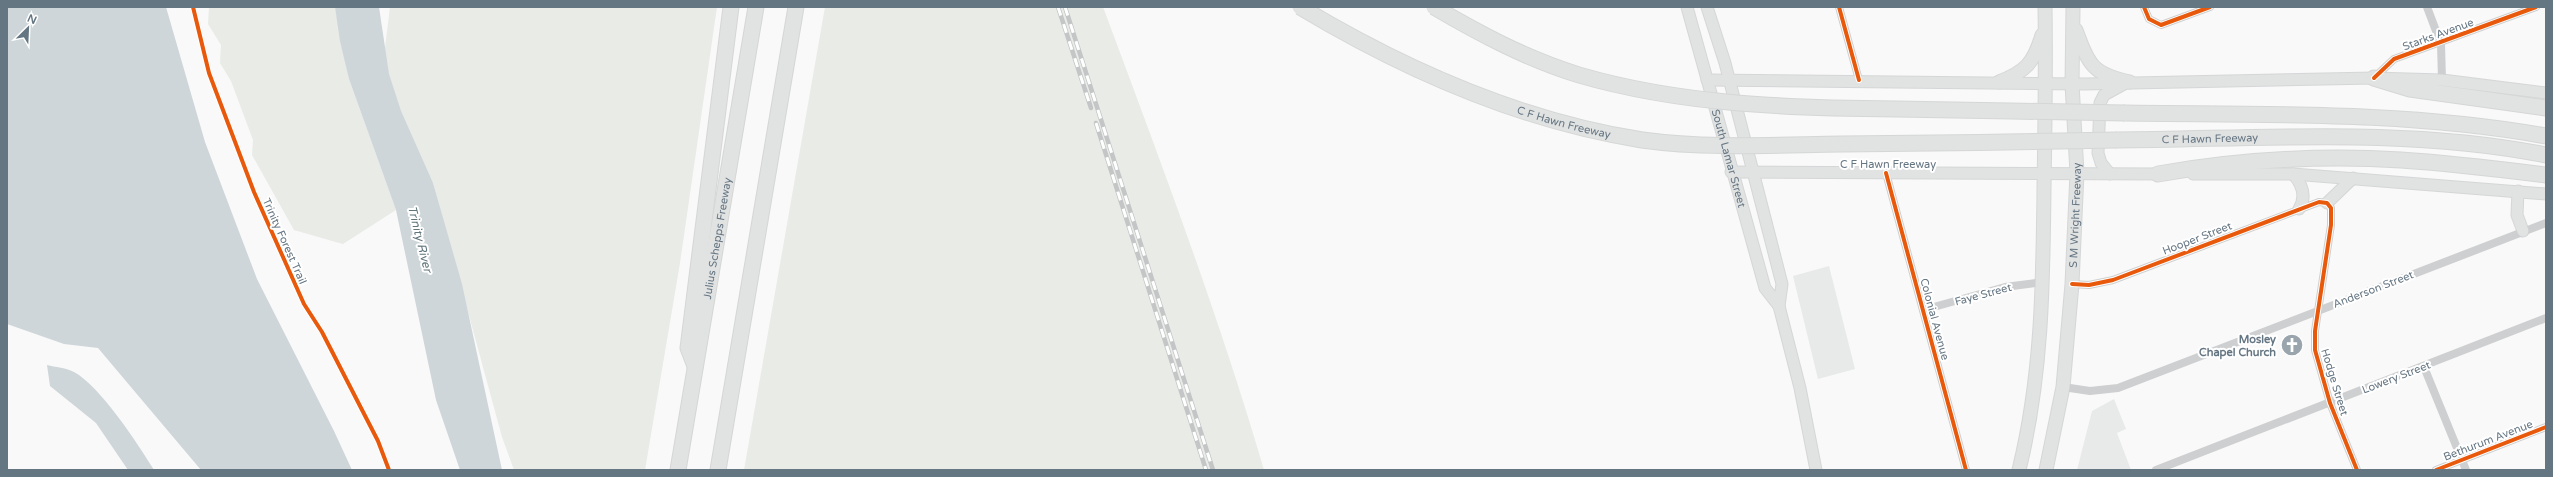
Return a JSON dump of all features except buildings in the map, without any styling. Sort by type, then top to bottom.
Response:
[{"type":"highway","points":[[695,366],[688,348],[731,7]]},
{"type":"highway","name":"Julius Schepps Freeway","points":[[678,470],[756,7]]},
{"type":"highway","points":[[718,470],[796,7]]},
{"type":"highway","name":"C F Hawn Freeway","points":[[1300,7],[1394,58],[1476,94],[1571,125],[1641,139],[1710,146],[2117,140],[2397,138],[2449,141],[2546,155]]},
{"type":"highway","name":"C F Hawn Freeway","points":[[1434,7],[1484,36],[1549,64],[1605,82],[1673,96],[1804,108],[2370,118],[2471,124],[2546,136]]},
{"type":"highway","points":[[2374,78],[2410,89],[2546,108]]},
{"type":"highway","points":[[2158,174],[2210,165],[2288,160],[2400,160],[2546,175]]},
{"type":"main road","name":"South Lamar Street","points":[[1687,7],[1731,172],[1765,288],[1779,306]]},
{"type":"main road","name":"South Lamar Street","points":[[1707,7],[1730,80],[1782,284],[1779,306],[1800,388],[1816,470]]},
{"type":"main road","points":[[2020,470],[2036,386],[2043,282],[2046,83],[2045,7]]},
{"type":"main road","name":"S M Wright Freeway","points":[[2046,470],[2063,387],[2072,284],[2076,173],[2072,84],[2074,25],[2073,7]]},
{"type":"main road","points":[[1999,82],[2017,75],[2026,68],[2038,49],[2046,24]]},
{"type":"main road","points":[[2074,25],[2085,54],[2093,66],[2109,77],[2130,82]]},
{"type":"main road","points":[[1707,80],[1859,80],[2072,84],[2374,78],[2442,80],[2546,93]]},
{"type":"main road","points":[[2110,174],[2101,163],[2098,153],[2100,102],[2104,95],[2130,82]]},
{"type":"main road","name":"C F Hawn Freeway","points":[[1731,172],[2293,174],[2546,194]]},
{"type":"main road","points":[[2293,174],[2303,188],[2303,199],[2299,209]]},
{"type":"main road","points":[[2329,207],[2339,192],[2353,178]]},
{"type":"main road","points":[[2518,191],[2517,216],[2522,231]]},
{"type":"street","points":[[1839,7],[1859,80]]},
{"type":"street","points":[[2144,7],[2149,19],[2161,25],[2210,7]]},
{"type":"street","points":[[2426,7],[2441,44],[2442,80]]},
{"type":"street","name":"Starks Avenue","points":[[2374,78],[2394,59],[2441,44],[2536,7]]},
{"type":"street","name":"Colonial Avenue","points":[[1886,173],[1966,470]]},
{"type":"street","name":"Hooper Street","points":[[2072,284],[2089,285],[2113,280],[2319,202],[2329,207]]},
{"type":"street","name":"Hodge Street","points":[[2329,207],[2332,225],[2319,310],[2315,350],[2330,403],[2357,470]]},
{"type":"street","name":"Anderson Street","points":[[2063,387],[2090,391],[2118,388],[2546,223]]},
{"type":"street","name":"Faye Street","points":[[1923,310],[2005,287],[2043,282]]},
{"type":"street","name":"Lowery Street","points":[[2156,470],[2546,318]]},
{"type":"street","points":[[2424,366],[2466,470]]},
{"type":"street","name":"Bethurum Avenue","points":[[2436,470],[2546,427]]},
{"type":"shaded area","points":[[209,7],[335,7],[349,79],[396,210],[343,244],[294,230],[252,155],[253,140],[231,81],[220,63],[221,45],[208,24]]},
{"type":"shaded area","points":[[390,7],[717,7],[680,263],[645,470],[514,470],[502,437],[433,183],[395,139],[383,64]]},
{"type":"shaded area","points":[[825,7],[1103,7],[1167,179],[1208,295],[1264,470],[744,470]]},
{"type":"shaded area","points":[[1829,266],[1855,369],[1818,379],[1793,276]]},
{"type":"shaded area","points":[[2114,399],[2126,429],[2117,433],[2131,470],[2077,470],[2092,411]]},
{"type":"water","points":[[7,7],[166,7],[205,142],[257,279],[334,431],[352,470],[201,470],[98,348],[64,344],[7,324]]},
{"type":"water","name":"Trinity River","points":[[335,7],[379,7],[389,74],[401,111],[433,183],[462,284],[502,470],[460,470],[436,400],[396,210],[349,79],[340,41]]},
{"type":"water","points":[[47,365],[74,372],[84,379],[107,402],[118,416],[154,470],[128,470],[96,423],[50,386]]},
{"type":"railway","points":[[1058,7],[1091,108]]},
{"type":"railway","points":[[1065,7],[1213,470]]},
{"type":"railway","points":[[1096,123],[1206,470]]},
{"type":"cycle path","name":"Trinity Forest Trail","points":[[193,7],[209,73],[254,192],[304,304],[322,332],[378,441],[389,470]]},
{"type":"cycle path","points":[[1839,7],[1859,80]]},
{"type":"cycle path","points":[[2144,7],[2149,19],[2161,25],[2210,7]]},
{"type":"cycle path","points":[[2374,78],[2394,59],[2536,7]]},
{"type":"cycle path","points":[[1886,173],[1966,470]]},
{"type":"cycle path","points":[[2072,284],[2089,285],[2113,280],[2319,202],[2327,203],[2331,208],[2331,225],[2315,331],[2315,350],[2330,403],[2357,470]]},
{"type":"cycle path","points":[[2436,470],[2546,427]]},
{"type":"place","name":"Mosley Chapel Church","points":[[2292,345]]}]
